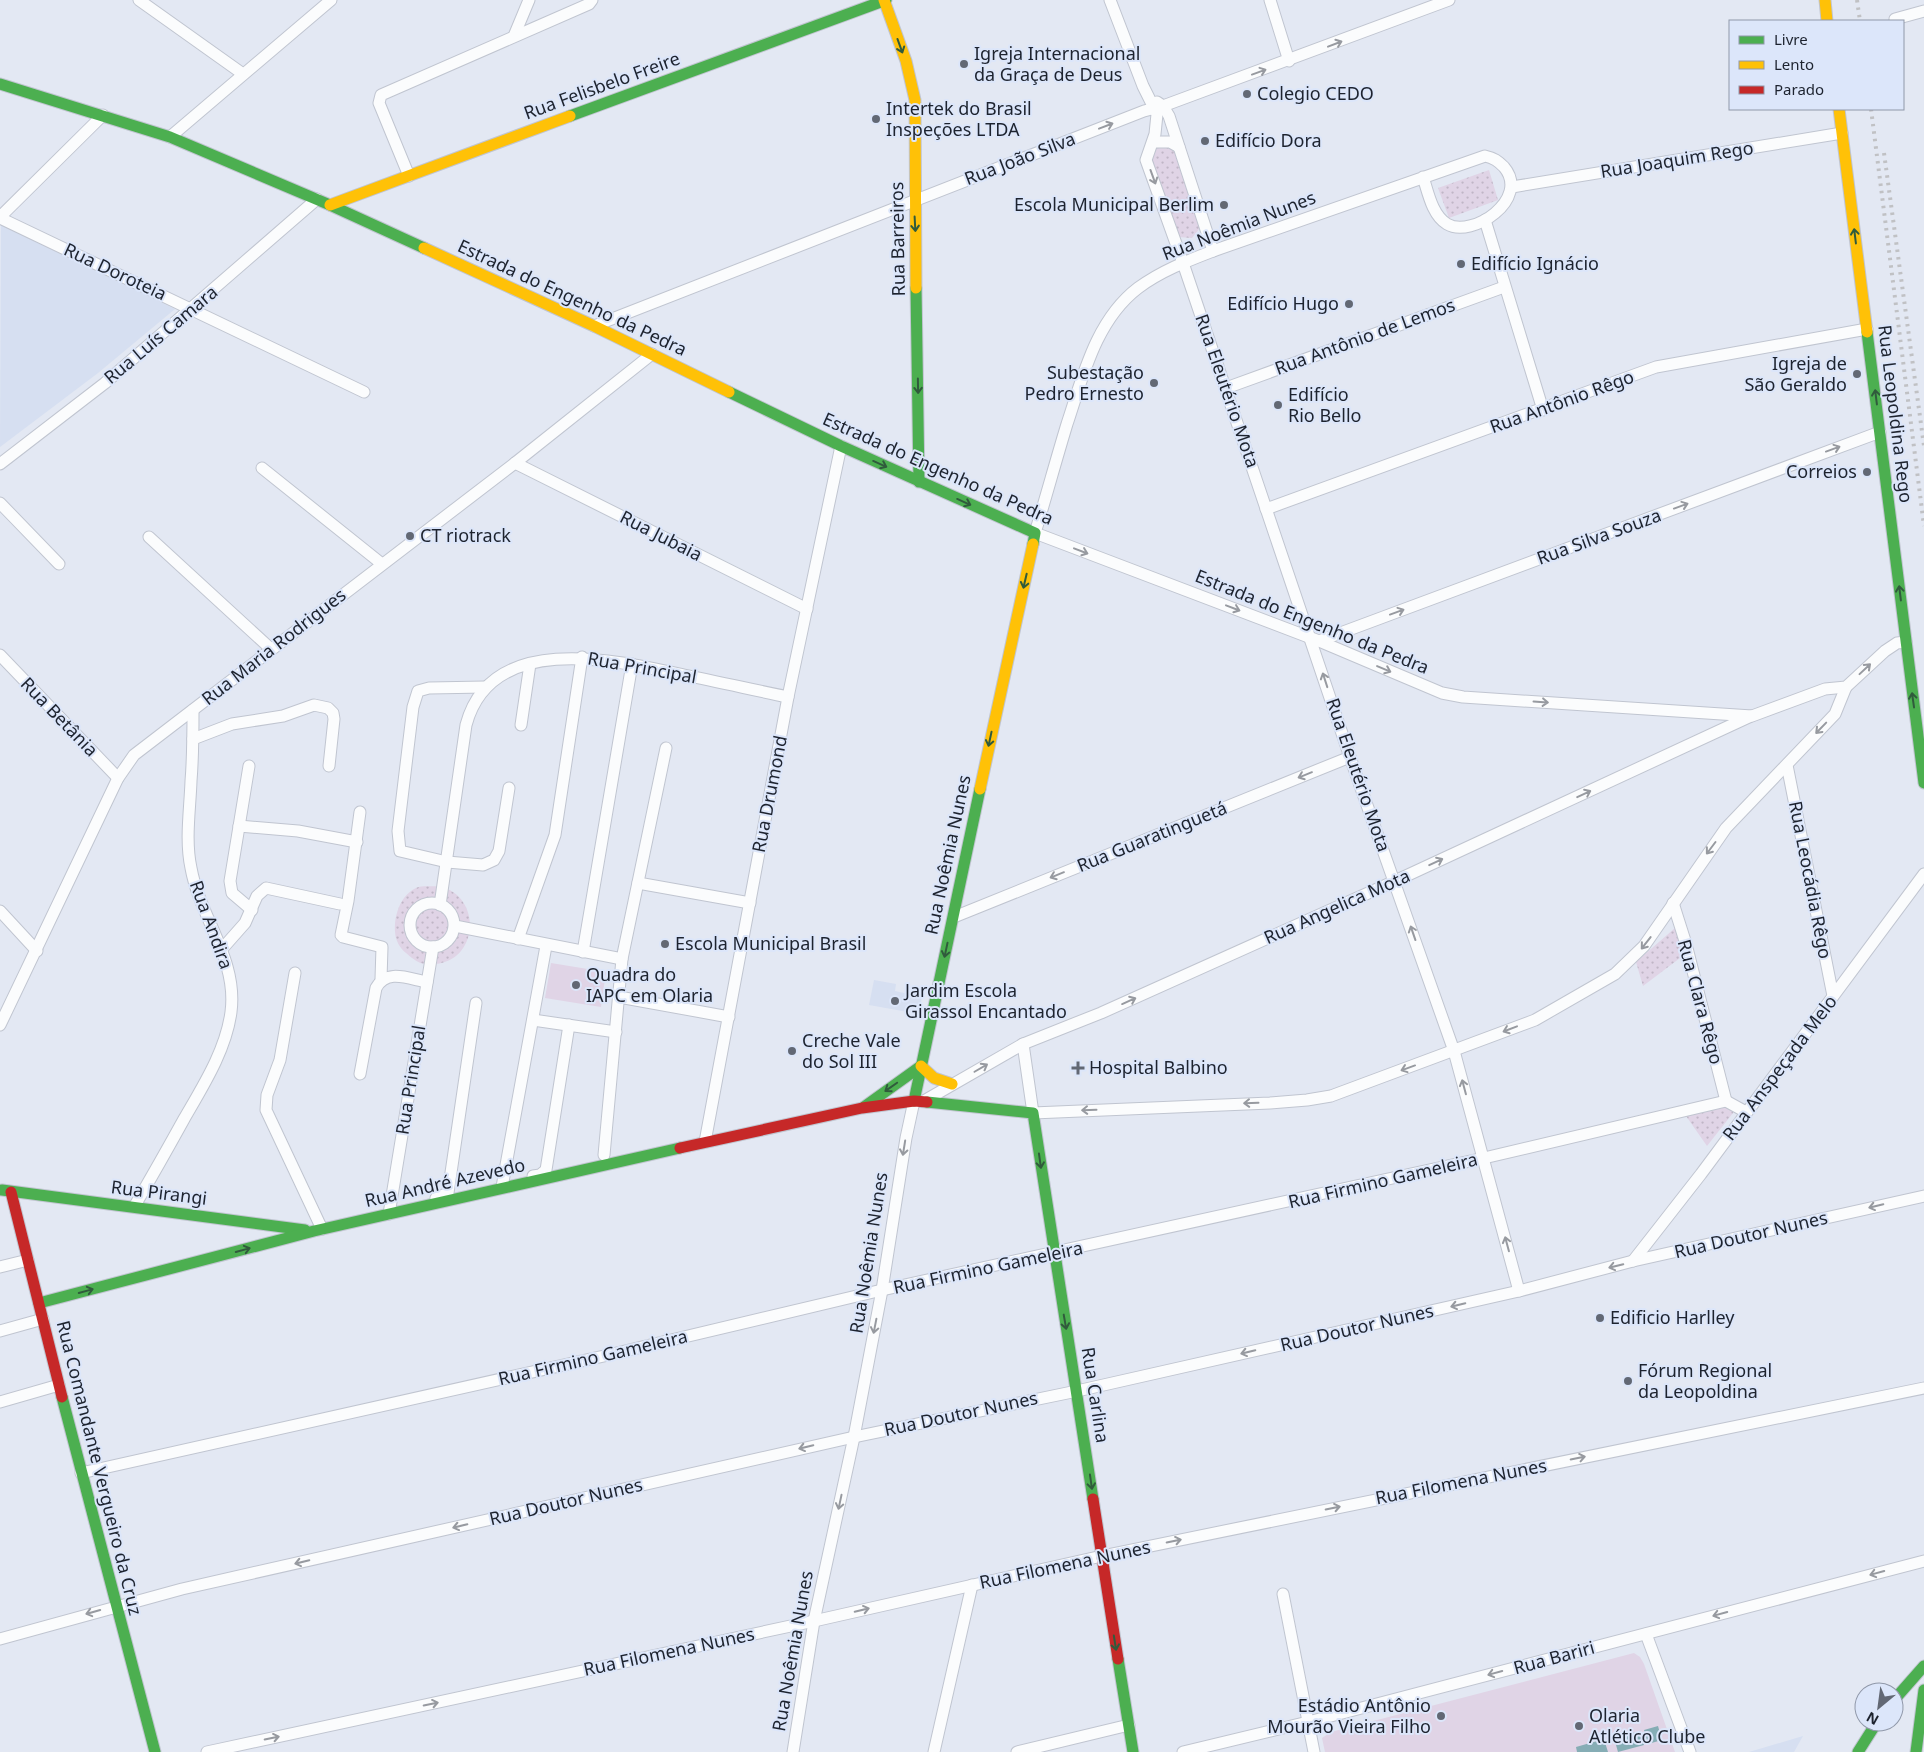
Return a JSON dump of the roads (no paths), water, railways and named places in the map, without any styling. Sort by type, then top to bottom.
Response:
[{"type":"street","points":[[139,0],[243,74]]},
{"type":"street","points":[[170,138],[331,0]]},
{"type":"street","points":[[514,36],[529,0]]},
{"type":"street","points":[[409,176],[378,103],[381,95],[589,4],[592,0]]},
{"type":"street","name":"Rua Felisbelo Freire","points":[[330,205],[884,0]]},
{"type":"street","name":"Rua Barreiros","points":[[884,0],[906,61],[915,100],[914,200],[920,482]]},
{"type":"street","points":[[1110,0],[1143,86],[1156,107],[1169,116],[1213,251]]},
{"type":"street","points":[[1270,0],[1289,61]]},
{"type":"street","name":"Rua João Silva","points":[[594,326],[1144,111],[1289,61],[1449,0]]},
{"type":"street","points":[[1825,0],[1827,20]]},
{"type":"street","points":[[1895,19],[1924,11]]},
{"type":"street","name":"Estrada do Engenho da Pedra","points":[[0,84],[103,115],[170,138],[317,199],[594,326],[841,446],[1035,533],[1315,639],[1442,693],[1456,696],[1752,716],[1824,689],[1846,687]]},
{"type":"street","name":"Rua Eleutério Mota","points":[[1156,107],[1153,142],[1146,160],[1183,262],[1266,509],[1315,639],[1350,757],[1454,1051],[1519,1291]]},
{"type":"street","name":"Rua Leopoldina Rego","points":[[1838,110],[1924,783]]},
{"type":"street","points":[[0,218],[103,115]]},
{"type":"street","name":"Rua Joaquim Rego","points":[[1512,187],[1842,134]]},
{"type":"street","points":[[1153,142],[1170,142],[1179,147]]},
{"type":"street","points":[[1485,156],[1493,158],[1508,172],[1512,187],[1501,208],[1484,220],[1462,228],[1447,224],[1440,218],[1432,204],[1423,177],[1485,156]]},
{"type":"street","name":"Rua Noêmia Nunes","points":[[793,1752],[814,1621],[854,1437],[882,1290],[906,1138],[919,1101],[921,1066],[1035,533],[1085,368],[1101,331],[1118,307],[1138,288],[1183,262],[1423,177]]},
{"type":"street","name":"Rua Luís Camara","points":[[0,464],[105,383],[317,199]]},
{"type":"street","name":"Rua Doroteia","points":[[0,218],[192,308],[364,392]]},
{"type":"street","points":[[1484,220],[1543,410]]},
{"type":"street","name":"Rua Antônio de Lemos","points":[[1226,388],[1504,287]]},
{"type":"street","name":"Rua Antônio Rêgo","points":[[1266,509],[1543,410],[1656,367],[1867,329]]},
{"type":"street","name":"Rua Maria Rodrigues","points":[[0,1025],[118,778],[134,755],[515,463],[652,354]]},
{"type":"street","name":"Rua Silva Souza","points":[[1315,639],[1880,432]]},
{"type":"street","name":"Rua Drumond","points":[[705,1142],[788,697],[841,446]]},
{"type":"street","name":"Rua Jubaia","points":[[515,463],[807,609]]},
{"type":"street","points":[[262,468],[382,564]]},
{"type":"street","points":[[0,503],[59,564]]},
{"type":"street","points":[[149,537],[271,649]]},
{"type":"street","points":[[1033,1113],[1307,1100],[1331,1096],[1535,1020],[1615,974],[1644,946],[1726,828],[1835,714],[1846,687],[1885,651],[1897,644],[1906,642]]},
{"type":"street","name":"Rua Betânia","points":[[0,655],[118,778]]},
{"type":"street","points":[[518,939],[555,835],[582,657]]},
{"type":"street","name":"Rua Principal","points":[[440,905],[466,725],[477,696],[485,687],[504,674],[530,664],[582,657],[632,664],[788,697]]},
{"type":"street","points":[[521,725],[530,664]]},
{"type":"street","points":[[583,952],[632,664]]},
{"type":"street","points":[[485,687],[420,689],[413,707],[398,831],[400,851],[447,862],[483,865],[494,860],[499,851],[509,788]]},
{"type":"street","points":[[193,740],[232,724],[283,716],[314,705],[321,706],[333,713],[328,766]]},
{"type":"street","name":"Rua Andira","points":[[134,1207],[203,1086],[225,1035],[233,996],[222,949],[197,895],[190,867],[188,831],[193,710]]},
{"type":"street","name":"Rua Angelica Mota","points":[[919,1101],[1023,1044],[1110,1009],[1395,881],[1752,716]]},
{"type":"street","points":[[604,1155],[622,959],[666,748]]},
{"type":"street","name":"Rua Guaratinguetá","points":[[954,917],[1350,757]]},
{"type":"street","name":"Rua Leocádia Rêgo","points":[[1787,765],[1833,996]]},
{"type":"street","points":[[249,766],[230,887],[235,897],[252,910]]},
{"type":"street","points":[[360,812],[357,842],[340,935],[342,938],[382,947],[381,979],[376,988],[360,1074]]},
{"type":"street","points":[[239,826],[298,831],[357,842]]},
{"type":"street","name":"Rua Anspeçada Melo","points":[[1633,1261],[1701,1174],[1924,874]]},
{"type":"street","points":[[638,884],[750,903]]},
{"type":"street","points":[[222,949],[242,928],[257,896],[266,888],[340,904]]},
{"type":"street","points":[[429,903],[440,905],[450,912],[455,926],[449,940],[433,947],[419,942],[414,936],[410,922],[420,906],[429,903]]},
{"type":"street","name":"Rua Clara Rêgo","points":[[1673,903],[1686,944],[1726,1101]]},
{"type":"street","points":[[0,911],[37,951]]},
{"type":"street","points":[[455,926],[546,946],[622,959]]},
{"type":"street","points":[[546,946],[503,1183],[540,1175],[546,1170],[569,1025]]},
{"type":"street","name":"Rua Principal","points":[[390,1210],[433,947]]},
{"type":"street","points":[[294,973],[280,1060],[267,1095],[266,1110],[318,1230]]},
{"type":"street","points":[[381,979],[390,975],[427,982]]},
{"type":"street","points":[[619,997],[728,1017]]},
{"type":"street","points":[[390,1210],[442,1197],[448,1193],[476,1003]]},
{"type":"street","points":[[534,1020],[616,1032]]},
{"type":"street","name":"Rua Carlina","points":[[1023,1044],[1054,1254],[1133,1752]]},
{"type":"street","points":[[921,1066],[934,1078],[952,1084]]},
{"type":"street","name":"Rua André Azevedo","points":[[862,1108],[921,1066]]},
{"type":"street","name":"Rua André Azevedo","points":[[39,1303],[390,1210],[503,1183],[862,1108],[919,1101],[1033,1113]]},
{"type":"street","points":[[1726,1101],[1746,1112]]},
{"type":"street","name":"Rua Firmino Gameleira","points":[[81,1473],[604,1356],[882,1290],[1054,1254],[1484,1158],[1726,1101]]},
{"type":"street","name":"Rua Pirangi","points":[[5,1191],[318,1230]]},
{"type":"street","name":"Rua Comandante Vergueiro da Cruz","points":[[5,1191],[28,1260],[115,1606],[154,1752]]},
{"type":"street","name":"Rua Doutor Nunes","points":[[0,1639],[115,1606],[854,1437],[1077,1390],[1519,1291],[1633,1261],[1924,1196]]},
{"type":"street","points":[[0,1267],[28,1260]]},
{"type":"street","points":[[0,1331],[43,1319]]},
{"type":"street","points":[[0,1402],[60,1385]]},
{"type":"street","name":"Rua Filomena Nunes","points":[[207,1752],[814,1621],[1102,1556],[1924,1388]]},
{"type":"street","name":"Rua Bariri","points":[[1183,1752],[1308,1722],[1924,1561]]},
{"type":"street","points":[[934,1752],[972,1585]]},
{"type":"street","points":[[1284,1594],[1314,1752]]},
{"type":"street","points":[[1646,1634],[1690,1752]]},
{"type":"street","points":[[1904,1689],[1924,1666]]},
{"type":"street","points":[[1916,1752],[1924,1690]]},
{"type":"street","points":[[1017,1752],[1128,1726]]},
{"type":"street","points":[[1858,1752],[1871,1732]]},
{"type":"railway","points":[[1857,0],[1860,20]]},
{"type":"railway","points":[[1871,110],[1924,526]]},
{"type":"railway","points":[[1884,153],[1924,446]]},
{"type":"place","name":"Igreja Internacional da Graça de Deus","points":[[964,64]]},
{"type":"place","name":"Colegio CEDO","points":[[1247,94]]},
{"type":"place","name":"Intertek do Brasil Inspeções LTDA","points":[[876,119]]},
{"type":"place","name":"Edifício Dora","points":[[1205,141]]},
{"type":"place","name":"Escola Municipal Berlim","points":[[1224,205]]},
{"type":"place","name":"Edifício Ignácio","points":[[1461,264]]},
{"type":"place","name":"Edifício Hugo","points":[[1349,304]]},
{"type":"place","name":"Igreja de São Geraldo","points":[[1857,374]]},
{"type":"place","name":"Subestação Pedro Ernesto","points":[[1154,383]]},
{"type":"place","name":"Edifício Rio Bello","points":[[1278,405]]},
{"type":"place","name":"Correios","points":[[1867,472]]},
{"type":"place","name":"CT riotrack","points":[[410,536]]},
{"type":"place","name":"Escola Municipal Brasil","points":[[665,944]]},
{"type":"place","name":"Quadra do IAPC em Olaria","points":[[576,985]]},
{"type":"place","name":"Jardim Escola Girassol Encantado","points":[[895,1001]]},
{"type":"place","name":"Creche Vale do Sol III","points":[[792,1051]]},
{"type":"place","name":"Hospital Balbino","points":[[1078,1068]]},
{"type":"place","name":"Edificio Harlley","points":[[1600,1318]]},
{"type":"place","name":"Fórum Regional da Leopoldina","points":[[1628,1381]]},
{"type":"place","name":"Estádio Antônio Mourão Vieira Filho","points":[[1441,1716]]},
{"type":"place","name":"Olaria Atlético Clube","points":[[1579,1726]]}]
